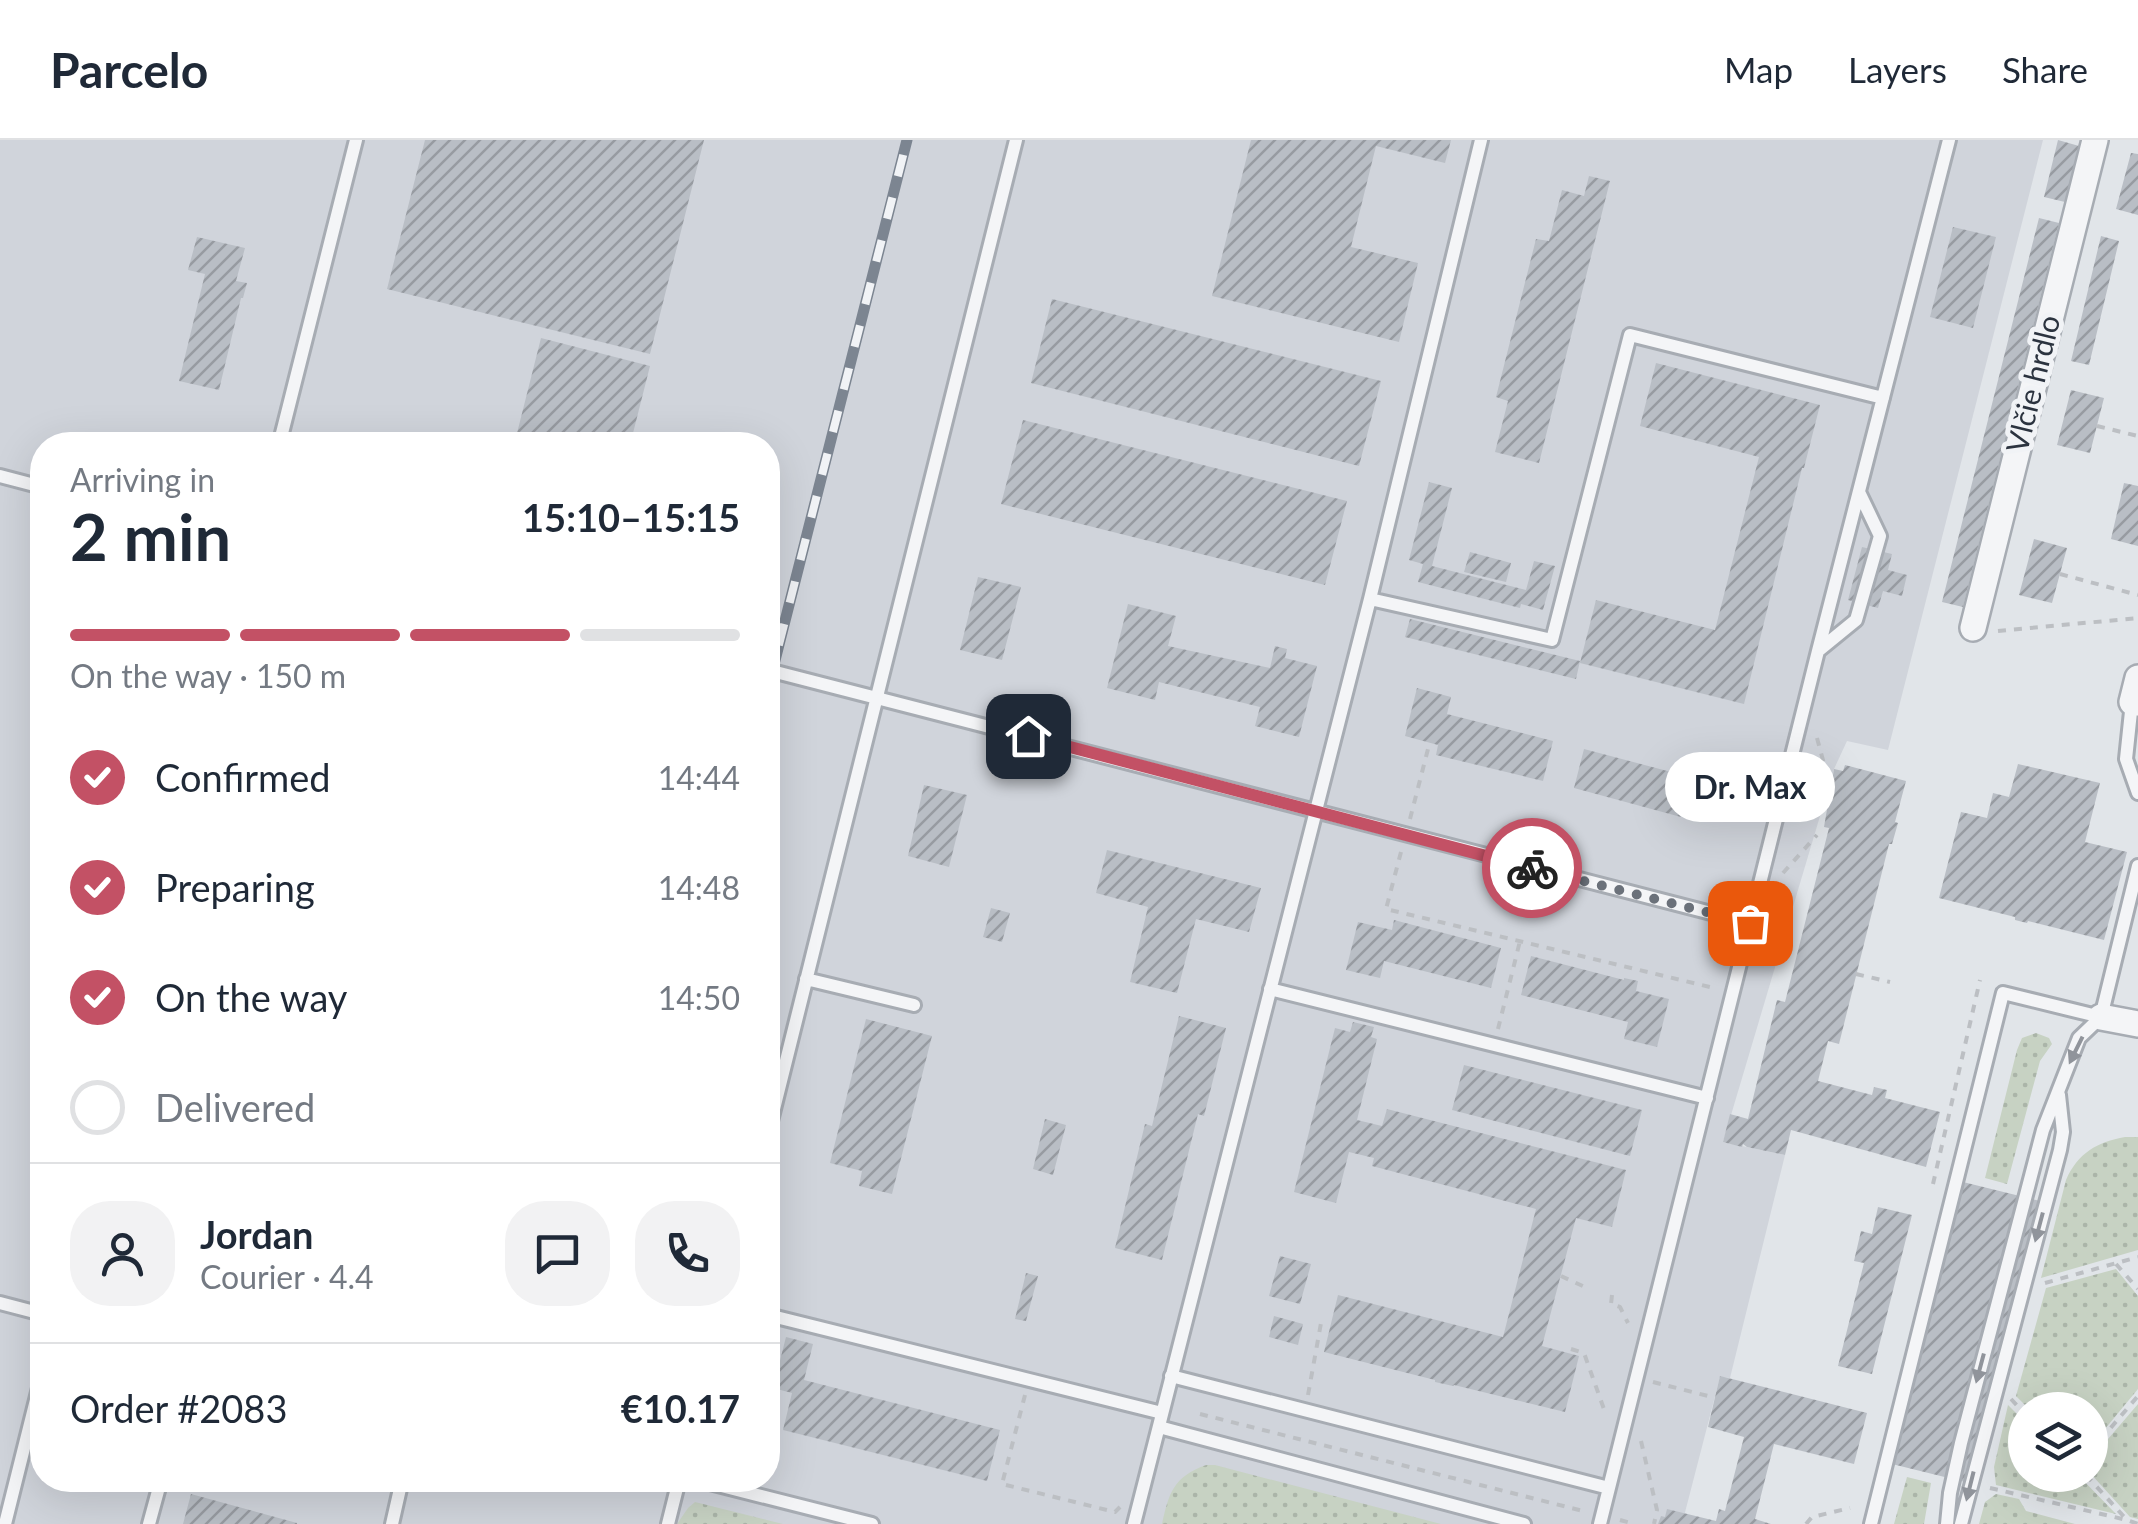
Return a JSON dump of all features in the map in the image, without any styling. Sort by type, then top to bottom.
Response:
[{"type":"street","name":"Vlčie hrdlo","points":[[1973,628],[2094,140]]},
{"type":"street","points":[[2101,1017],[2138,1024]]},
{"type":"lane","points":[[282,432],[356,140]]},
{"type":"lane","points":[[780,1084],[1016,140]]},
{"type":"lane","points":[[1134,1524],[1370,599],[1481,140]]},
{"type":"lane","points":[[1601,1520],[1949,142],[1932,140]]},
{"type":"lane","points":[[1370,599],[1552,640],[1630,335],[1883,398]]},
{"type":"lane","points":[[0,476],[30,484]]},
{"type":"lane","points":[[1818,650],[1856,620],[1880,536],[1860,494]]},
{"type":"lane","points":[[780,673],[1750,923]]},
{"type":"lane","points":[[2136,694],[2126,760],[2138,793]]},
{"type":"lane","points":[[1947,1524],[1966,1424],[2036,1153],[2079,1038],[2101,1017],[2138,866]]},
{"type":"lane","points":[[806,979],[914,1005]]},
{"type":"lane","points":[[1270,989],[1707,1098]]},
{"type":"lane","points":[[1871,1524],[2003,993],[2101,1017]]},
{"type":"lane","points":[[1961,1524],[2060,1150],[2063,1132],[2058,1087]]},
{"type":"lane","points":[[0,1304],[30,1311]]},
{"type":"lane","points":[[780,1318],[1028,1381],[1524,1524]]},
{"type":"lane","points":[[1171,1376],[1609,1488]]},
{"type":"lane","points":[[5,1524],[30,1424]]},
{"type":"lane","points":[[149,1524],[157,1492]]},
{"type":"lane","points":[[392,1524],[399,1492]]},
{"type":"lane","points":[[668,1524],[676,1492]]},
{"type":"lane","points":[[745,1492],[872,1524]]},
{"type":"path","points":[[2097,426],[2138,436]]},
{"type":"path","points":[[2060,574],[2138,595]]},
{"type":"path","points":[[1973,628],[2000,632],[2138,618]]},
{"type":"path","points":[[1806,700],[1830,786]]},
{"type":"path","points":[[1428,749],[1386,909],[1733,993]]},
{"type":"path","points":[[1756,903],[1818,835]]},
{"type":"path","points":[[1494,1045],[1520,941]]},
{"type":"path","points":[[1856,974],[1890,982]]},
{"type":"path","points":[[1933,1184],[1980,980]]},
{"type":"path","points":[[2036,1286],[2138,1257]]},
{"type":"path","points":[[2116,1264],[2138,1290]]},
{"type":"path","points":[[1561,1276],[1587,1288]]},
{"type":"path","points":[[1612,1294],[1611,1304],[1620,1308],[1628,1323]]},
{"type":"path","points":[[1306,1410],[1321,1323]]},
{"type":"path","points":[[1571,1349],[1584,1352],[1605,1412]]},
{"type":"path","points":[[1028,1381],[1002,1484],[1115,1512],[1123,1504]]},
{"type":"path","points":[[1653,1382],[1712,1398]]},
{"type":"path","points":[[2108,1431],[2138,1396]]},
{"type":"path","points":[[1200,1414],[1601,1520],[1635,1524]]},
{"type":"path","points":[[1640,1436],[1657,1510],[1654,1524]]},
{"type":"path","points":[[1984,1486],[2138,1524]]},
{"type":"path","points":[[2101,1492],[2127,1520]]},
{"type":"path","points":[[1806,1524],[1812,1517],[1850,1508]]},
{"type":"shaded area","points":[[0,140],[2043,140],[1888,750],[1847,741],[1834,769],[1723,1142],[1785,1155],[1730,1378],[1720,1377],[1682,1524],[0,1524]]},
{"type":"green space","points":[[2036,1033],[2049,1038],[2052,1044],[2040,1061],[2007,1184],[1985,1178],[2017,1050],[2022,1038]]},
{"type":"green space","points":[[2125,1137],[2138,1137],[2138,1250],[2041,1278],[2071,1171],[2090,1150]]},
{"type":"green space","points":[[2116,1269],[2138,1296],[2138,1389],[2108,1425],[2108,1392],[2017,1392],[2046,1288]]},
{"type":"green space","points":[[2138,1404],[2138,1519],[2130,1517],[2107,1492],[2108,1439]]},
{"type":"green space","points":[[2008,1405],[2008,1488],[1996,1485],[1994,1467]]},
{"type":"green space","points":[[1206,1465],[1441,1524],[1162,1524],[1174,1487],[1186,1475]]},
{"type":"green space","points":[[1907,1477],[1931,1483],[1924,1524],[1894,1524]]},
{"type":"green space","points":[[2025,1492],[2095,1492],[2116,1514]]},
{"type":"green space","points":[[1996,1494],[2019,1499],[2026,1511],[2075,1524],[1979,1524],[1985,1502]]},
{"type":"green space","points":[[695,1502],[783,1524],[677,1524]]},
{"type":"building","points":[[425,140],[704,140],[650,354],[387,289]]},
{"type":"building","points":[[1251,140],[1451,140],[1445,163],[1376,146],[1351,247],[1418,263],[1399,342],[1212,296]]},
{"type":"building","points":[[2058,140],[2079,146],[2065,202],[2044,197]]},
{"type":"building","points":[[2131,153],[2138,154],[2138,215],[2116,209]]},
{"type":"building","points":[[1589,176],[1610,181],[1539,463],[1495,452],[1508,401],[1496,397],[1536,239],[1549,241],[1562,190],[1584,196]]},
{"type":"building","points":[[2039,218],[2059,223],[1963,607],[1942,602]]},
{"type":"building","points":[[1953,227],[1996,237],[1973,328],[1930,317]]},
{"type":"building","points":[[2101,236],[2119,241],[2089,365],[2071,361]]},
{"type":"building","points":[[197,237],[245,248],[236,281],[247,283],[219,390],[179,381],[205,274],[188,270]]},
{"type":"building","points":[[1052,299],[1381,381],[1359,466],[1031,383]]},
{"type":"building","points":[[541,338],[650,366],[633,432],[517,432]]},
{"type":"building","points":[[1656,363],[1820,405],[1744,704],[1580,663],[1596,600],[1715,630],[1759,457],[1640,426]]},
{"type":"building","points":[[2071,390],[2104,398],[2090,453],[2057,445]]},
{"type":"building","points":[[1023,420],[1347,501],[1325,585],[1001,504]]},
{"type":"building","points":[[1429,482],[1452,488],[1432,566],[1526,590],[1534,561],[1555,566],[1543,610],[1521,604],[1520,608],[1418,582],[1423,564],[1409,560]]},
{"type":"building","points":[[2124,483],[2138,486],[2138,546],[2111,539]]},
{"type":"building","points":[[2034,539],[2067,548],[2052,603],[2019,595]]},
{"type":"building","points":[[1862,547],[1892,554],[1888,570],[1907,575],[1902,596],[1883,591],[1878,608],[1848,600]]},
{"type":"building","points":[[1470,552],[1511,563],[1506,582],[1464,572]]},
{"type":"building","points":[[978,577],[1021,587],[1002,660],[960,650]]},
{"type":"building","points":[[1128,604],[1176,616],[1168,646],[1270,668],[1275,646],[1287,649],[1285,658],[1317,666],[1299,737],[1255,726],[1260,707],[1159,682],[1155,700],[1107,688]]},
{"type":"building","points":[[1410,619],[1580,661],[1576,679],[1405,637]]},
{"type":"building","points":[[1417,688],[1451,697],[1447,714],[1553,741],[1543,781],[1436,755],[1438,745],[1405,736]]},
{"type":"building","points":[[1584,749],[1690,777],[1694,759],[1728,767],[1716,815],[1683,807],[1681,817],[1574,788]]},
{"type":"building","points":[[2018,764],[2100,783],[2085,842],[2127,852],[2104,940],[1939,898],[1961,812],[1987,818],[1993,793],[2009,797]]},
{"type":"building","points":[[1845,765],[1906,781],[1839,1044],[1828,1041],[1818,1081],[1872,1095],[1874,1087],[1887,1090],[1885,1098],[1940,1112],[1926,1167],[1791,1130],[1785,1155],[1723,1142],[1730,1114],[1748,1119],[1777,1000],[1785,1002],[1829,828],[1824,827],[1834,769],[1843,771]]},
{"type":"building","points":[[924,785],[967,795],[949,867],[908,856]]},
{"type":"building","points":[[1107,850],[1261,888],[1249,932],[1196,919],[1177,993],[1130,982],[1148,907],[1096,893]]},
{"type":"building","points":[[991,908],[1010,913],[1002,942],[983,937]]},
{"type":"building","points":[[1394,920],[1501,948],[1491,988],[1384,961],[1380,978],[1346,970],[1358,922],[1392,930]]},
{"type":"building","points":[[1531,956],[1638,981],[1636,991],[1669,999],[1657,1047],[1624,1039],[1628,1022],[1521,995]]},
{"type":"building","points":[[1179,1016],[1226,1028],[1204,1116],[1198,1114],[1162,1260],[1115,1248],[1145,1124],[1152,1126]]},
{"type":"building","points":[[866,1019],[932,1036],[892,1194],[859,1186],[862,1171],[830,1163]]},
{"type":"building","points":[[1353,1022],[1374,1027],[1371,1037],[1377,1039],[1357,1120],[1382,1126],[1387,1109],[1626,1170],[1612,1227],[1576,1218],[1542,1346],[1579,1356],[1565,1412],[1324,1352],[1338,1295],[1503,1337],[1536,1209],[1372,1166],[1374,1158],[1349,1152],[1336,1203],[1294,1192],[1335,1028],[1350,1032]]},
{"type":"building","points":[[1464,1065],[1642,1110],[1630,1156],[1452,1110]]},
{"type":"building","points":[[1045,1119],[1066,1125],[1053,1175],[1033,1169]]},
{"type":"building","points":[[1963,1182],[2048,1203],[1977,1485],[1892,1464]]},
{"type":"building","points":[[1878,1207],[1912,1215],[1872,1374],[1838,1366],[1864,1263],[1854,1261],[1861,1231],[1872,1234]]},
{"type":"building","points":[[1280,1256],[1311,1264],[1300,1304],[1269,1296]]},
{"type":"building","points":[[1026,1273],[1038,1276],[1026,1321],[1015,1319]]},
{"type":"building","points":[[1274,1316],[1303,1324],[1298,1345],[1269,1337]]},
{"type":"building","points":[[786,1337],[813,1344],[804,1380],[1000,1430],[987,1481],[783,1430],[792,1393],[780,1390],[780,1361]]},
{"type":"building","points":[[1720,1376],[1867,1413],[1854,1464],[1774,1444],[1755,1519],[1771,1524],[1658,1524],[1667,1509],[1716,1521],[1719,1509],[1725,1511],[1744,1437],[1708,1427]]},
{"type":"building","points":[[191,1494],[297,1523],[297,1524],[183,1524]]},
{"type":"railway","points":[[780,641],[907,140]]},
{"type":"way so far","points":[[1532,868],[1750,923]]},
{"type":"place","name":"Dr. Max","points":[[1750,923]]},
{"type":"route","points":[[1028,736],[1532,868]]}]
